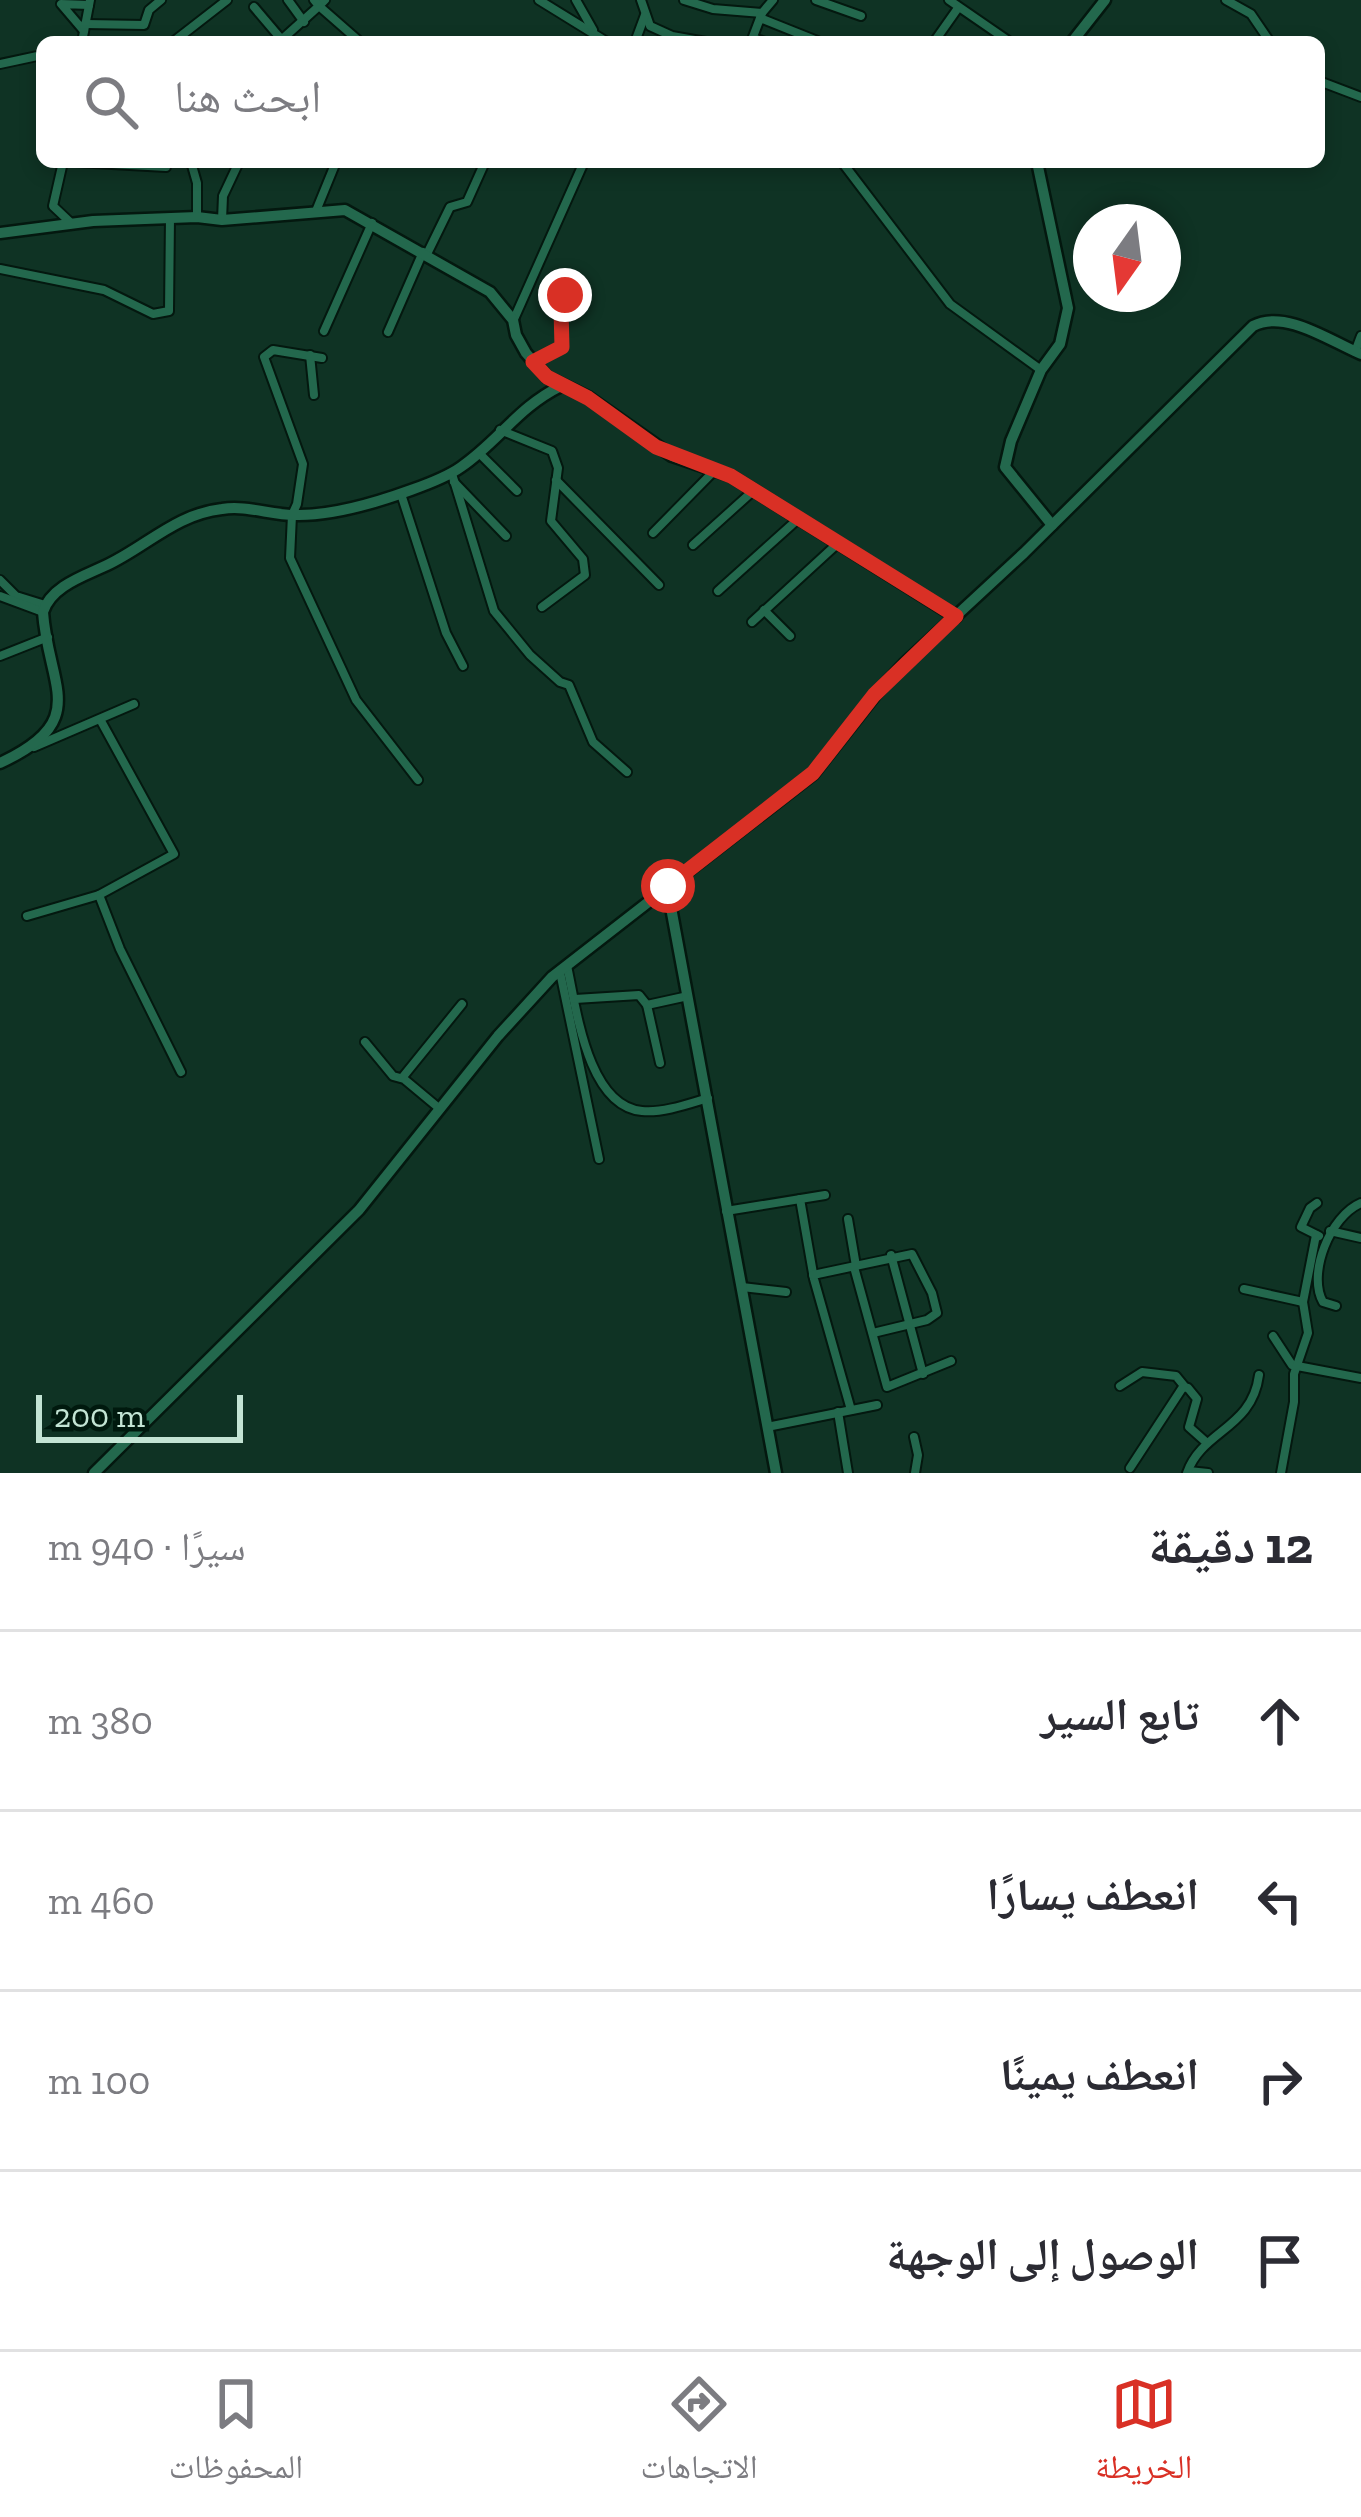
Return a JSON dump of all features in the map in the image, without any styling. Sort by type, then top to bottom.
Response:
[{"type":"street","points":[[84,32],[144,25],[150,8],[161,0]]},
{"type":"street","points":[[181,36],[227,0]]},
{"type":"street","points":[[288,0],[304,22]]},
{"type":"street","points":[[539,0],[599,36]]},
{"type":"street","points":[[576,0],[593,31]]},
{"type":"street","points":[[641,0],[650,26],[672,36]]},
{"type":"street","points":[[684,0],[713,10],[761,16],[806,36]]},
{"type":"street","points":[[754,36],[773,0]]},
{"type":"street","points":[[816,0],[861,16]]},
{"type":"street","points":[[949,0],[993,36]]},
{"type":"street","points":[[1077,36],[1106,0]]},
{"type":"street","points":[[1226,0],[1251,14],[1266,36]]},
{"type":"street","points":[[1251,0],[1251,14]]},
{"type":"street","points":[[64,2],[84,32]]},
{"type":"street","points":[[64,2],[90,3],[84,32]]},
{"type":"street","points":[[286,36],[319,2],[354,36]]},
{"type":"street","points":[[254,7],[276,36]]},
{"type":"street","points":[[938,36],[958,8]]},
{"type":"street","points":[[637,36],[646,12]]},
{"type":"street","points":[[0,50],[4,63],[36,56]]},
{"type":"street","points":[[1325,83],[1361,97]]},
{"type":"street","points":[[62,168],[53,206],[72,224]]},
{"type":"street","points":[[193,168],[197,217]]},
{"type":"street","points":[[222,220],[223,196],[236,168]]},
{"type":"street","points":[[316,211],[334,168]]},
{"type":"street","points":[[388,332],[450,207],[467,202],[482,168]]},
{"type":"street","points":[[513,320],[581,168]]},
{"type":"street","points":[[847,168],[950,304],[1041,370]]},
{"type":"street","points":[[1038,168],[1068,308],[1060,344],[1041,370],[1005,467],[1052,525]]},
{"type":"street","points":[[0,233],[72,224],[197,217],[222,220],[345,210],[476,282],[513,320],[516,335],[533,362],[561,386],[588,398],[672,456],[715,469],[753,491],[956,616]]},
{"type":"street","points":[[0,269],[104,290],[151,314],[162,314],[169,311],[171,290],[170,218]]},
{"type":"street","points":[[324,332],[373,223]]},
{"type":"street","points":[[533,362],[562,347],[562,301],[575,287]]},
{"type":"street","points":[[94,1473],[359,1210],[510,1023],[563,968],[813,773],[874,695],[1252,326],[1266,319],[1285,322],[1358,353],[1361,337]]},
{"type":"street","points":[[322,358],[273,350],[264,357],[303,464],[292,515],[290,558],[344,677],[418,780]]},
{"type":"street","points":[[310,354],[314,395]]},
{"type":"street","points":[[34,747],[60,701],[44,609],[60,590],[126,555],[165,527],[193,516],[221,508],[292,515],[400,494],[453,477],[500,430],[561,386]]},
{"type":"street","points":[[500,430],[552,451],[558,468],[551,521],[583,559],[585,575],[542,607]]},
{"type":"street","points":[[479,453],[518,490]]},
{"type":"street","points":[[653,533],[715,469]]},
{"type":"street","points":[[453,477],[506,536]]},
{"type":"street","points":[[453,477],[494,611],[530,656],[569,685],[593,742],[627,772]]},
{"type":"street","points":[[556,480],[659,585]]},
{"type":"street","points":[[693,545],[753,491]]},
{"type":"street","points":[[400,494],[446,633],[464,666]]},
{"type":"street","points":[[718,591],[796,520]]},
{"type":"street","points":[[752,622],[836,544]]},
{"type":"street","points":[[0,580],[16,596],[44,609]]},
{"type":"street","points":[[0,596],[44,609]]},
{"type":"street","points":[[764,610],[790,636]]},
{"type":"street","points":[[0,656],[48,637]]},
{"type":"street","points":[[0,763],[134,704]]},
{"type":"street","points":[[27,916],[99,896],[174,854],[101,721]]},
{"type":"street","points":[[668,886],[776,1473]]},
{"type":"street","points":[[99,896],[120,950],[181,1072]]},
{"type":"street","points":[[563,968],[591,1064],[627,1107],[657,1111],[708,1098]]},
{"type":"street","points":[[570,998],[639,995],[647,1005],[660,1063]]},
{"type":"street","points":[[647,1005],[688,996]]},
{"type":"street","points":[[570,998],[590,1130],[599,1159]]},
{"type":"street","points":[[401,1079],[462,1004]]},
{"type":"street","points":[[365,1042],[393,1076],[440,1109]]},
{"type":"street","points":[[726,1211],[824,1195]]},
{"type":"street","points":[[800,1199],[813,1275],[851,1410]]},
{"type":"street","points":[[1317,1203],[1300,1227],[1316,1235],[1361,1238]]},
{"type":"street","points":[[1336,1306],[1323,1302],[1318,1293],[1328,1235],[1341,1215],[1361,1203]]},
{"type":"street","points":[[848,1219],[855,1266],[887,1387],[951,1361]]},
{"type":"street","points":[[1281,1473],[1308,1333],[1303,1302],[1316,1235]]},
{"type":"street","points":[[813,1275],[907,1252],[915,1257],[938,1307],[936,1316],[873,1333]]},
{"type":"street","points":[[891,1255],[923,1374]]},
{"type":"street","points":[[740,1286],[786,1292]]},
{"type":"street","points":[[1244,1289],[1303,1302]]},
{"type":"street","points":[[1273,1336],[1292,1365],[1361,1378]]},
{"type":"street","points":[[1120,1386],[1142,1372],[1176,1376],[1197,1399],[1187,1424],[1207,1443]]},
{"type":"street","points":[[1188,1472],[1207,1443],[1246,1413],[1259,1376]]},
{"type":"street","points":[[1130,1468],[1175,1395],[1185,1387]]},
{"type":"street","points":[[767,1427],[877,1405]]},
{"type":"street","points":[[838,1412],[848,1473]]},
{"type":"street","points":[[914,1437],[915,1473]]},
{"type":"street","points":[[1188,1472],[1208,1473]]},
{"type":"route","points":[[565,295],[562,347],[533,362],[547,377],[588,398],[672,456],[731,476],[956,616],[874,695],[813,773],[668,886]]}]
